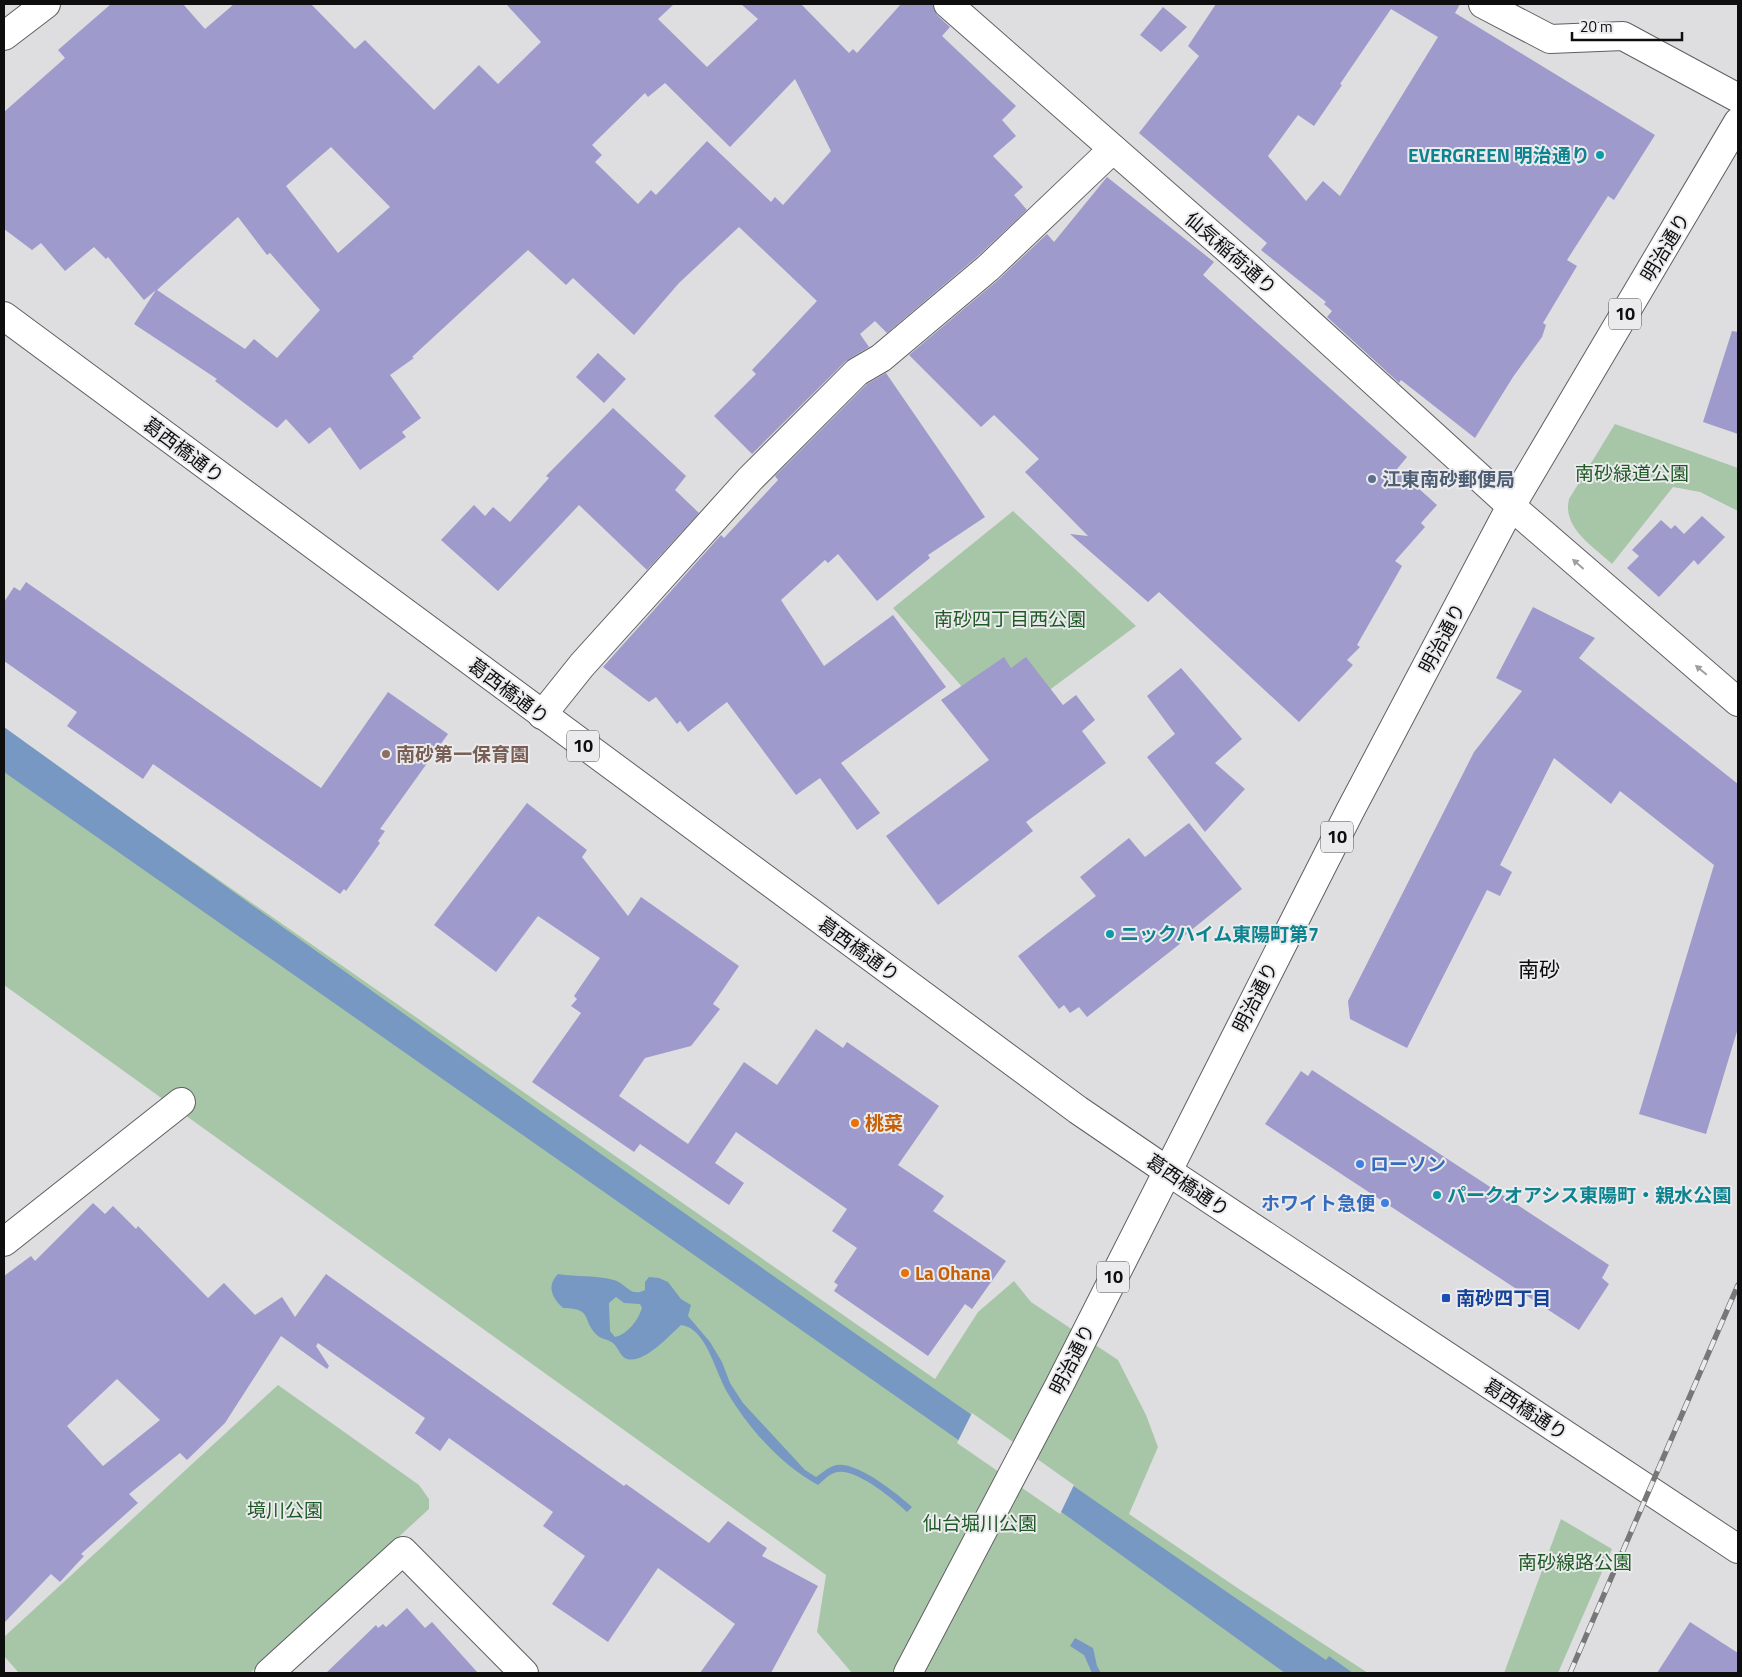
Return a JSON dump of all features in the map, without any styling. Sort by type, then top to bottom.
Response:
[{"type":"main road","points":[[4,36],[46,4]]},
{"type":"main road","name":"仙気稲荷通り","points":[[948,4],[1307,320],[1512,506],[1738,702]]},
{"type":"main road","points":[[1483,4],[1550,40],[1623,36],[1738,98]]},
{"type":"main road","name":"明治通り","points":[[908,1673],[1060,1384],[1166,1170],[1346,819],[1512,506],[1738,122]]},
{"type":"main road","points":[[542,715],[582,665],[750,480],[857,372],[881,358],[988,268],[1113,149]]},
{"type":"main road","name":"葛西橋通り","points":[[4,316],[1078,1110],[1738,1549]]},
{"type":"main road","points":[[4,1242],[181,1102]]},
{"type":"main road","points":[[268,1673],[403,1551],[524,1673]]},
{"type":"green space","name":"南砂緑道公園","points":[[1615,424],[1738,468],[1738,511],[1700,492],[1673,487],[1612,564],[1581,536],[1570,519],[1568,509],[1569,499]]},
{"type":"green space","name":"南砂四丁目西公園","points":[[1013,511],[1136,626],[998,728],[893,608]]},
{"type":"green space","name":"仙台堀川公園","points":[[4,730],[935,1379],[978,1312],[1014,1281],[1031,1302],[1118,1360],[1146,1415],[1158,1447],[1129,1514],[1236,1587],[1368,1673],[852,1673],[817,1632],[826,1575],[4,985]]},
{"type":"green space","name":"境川公園","points":[[278,1385],[419,1485],[429,1499],[429,1509],[250,1673],[19,1673],[4,1656],[4,1637]]},
{"type":"green space","name":"南砂線路公園","points":[[1561,1519],[1612,1549],[1558,1673],[1504,1673]]},
{"type":"water","points":[[4,727],[827,1314],[1326,1660],[1329,1656],[1353,1673],[1285,1673],[1067,1516],[4,772]]},
{"type":"water","points":[[558,1274],[607,1278],[636,1292],[645,1290],[645,1282],[649,1277],[659,1278],[668,1282],[681,1299],[691,1305],[688,1316],[710,1342],[722,1362],[730,1383],[743,1403],[805,1470],[816,1477],[833,1466],[852,1467],[875,1479],[912,1507],[907,1512],[873,1485],[852,1474],[834,1473],[818,1485],[804,1477],[779,1457],[745,1419],[727,1392],[704,1342],[690,1328],[681,1325],[649,1353],[634,1359],[627,1359],[613,1343],[598,1336],[589,1325],[583,1313],[563,1308],[559,1304],[553,1296],[551,1287],[554,1278]],"holes":[[[616,1297],[624,1303],[640,1304],[642,1308],[632,1326],[624,1333],[615,1337],[610,1331],[609,1303]]]},
{"type":"water","points":[[1075,1638],[1093,1648],[1097,1666],[1101,1673],[1092,1673],[1084,1655],[1070,1646]]},
{"type":"pier","points":[[972,1413],[1074,1485],[1060,1514],[957,1443]]},
{"type":"building","points":[[111,4],[183,4],[205,29],[234,4],[311,4],[355,49],[365,40],[434,110],[479,65],[498,84],[541,42],[506,4],[674,4],[658,19],[707,67],[758,19],[741,4],[801,4],[849,53],[853,49],[857,53],[901,4],[933,4],[937,15],[950,27],[942,36],[1016,106],[1002,120],[1016,136],[993,156],[1023,187],[1014,195],[1027,210],[978,256],[887,333],[875,321],[860,334],[869,347],[846,361],[752,454],[714,416],[756,374],[752,370],[817,301],[739,227],[679,283],[634,335],[573,278],[566,285],[528,250],[412,357],[414,358],[390,375],[421,418],[402,432],[406,437],[360,470],[330,427],[309,444],[286,419],[277,428],[215,381],[217,379],[134,324],[156,290],[144,300],[108,257],[106,259],[94,247],[65,271],[41,243],[32,250],[4,229],[4,112],[65,58],[58,50]],"holes":[[[795,79],[831,151],[783,205],[775,197],[771,202],[707,141],[656,195],[651,190],[638,204],[595,162],[602,155],[592,145],[645,93],[648,97],[665,83],[730,147]],[[331,147],[390,207],[338,253],[286,186]],[[238,217],[267,255],[270,253],[320,310],[277,358],[254,339],[245,349],[157,290]]]},
{"type":"building","points":[[1216,4],[1460,4],[1455,13],[1655,135],[1614,200],[1608,196],[1567,260],[1577,266],[1543,323],[1546,325],[1542,337],[1513,377],[1475,438],[1401,380],[1399,383],[1327,317],[1332,311],[1324,304],[1326,302],[1261,250],[1267,243],[1139,133],[1199,56],[1188,46]],"holes":[[[1391,9],[1438,37],[1340,196],[1323,181],[1306,201],[1268,156],[1298,115],[1314,126]]]},
{"type":"building","points":[[1163,7],[1187,27],[1161,52],[1140,35]]},
{"type":"building","points":[[1107,177],[1214,262],[1203,275],[1407,457],[1397,469],[1437,505],[1421,523],[1425,527],[1395,561],[1402,566],[1357,645],[1360,647],[1347,660],[1353,665],[1299,722],[1159,592],[1148,602],[1070,534],[1088,536],[1025,472],[1039,459],[994,415],[981,427],[909,355],[998,280],[1047,234],[1054,242]]},
{"type":"building","points":[[1732,331],[1738,332],[1738,434],[1703,422]]},
{"type":"building","points":[[598,353],[626,379],[604,403],[576,377]]},
{"type":"building","points":[[886,373],[985,517],[928,555],[930,558],[877,601],[838,554],[828,563],[825,560],[781,600],[824,666],[893,615],[946,687],[841,763],[880,813],[857,830],[820,778],[796,795],[727,702],[688,732],[680,721],[677,724],[656,697],[649,702],[603,667],[721,535],[724,538],[778,480],[775,476],[867,384]]},
{"type":"building","points":[[613,408],[686,476],[675,490],[699,513],[647,570],[579,505],[498,591],[441,540],[474,505],[485,516],[493,507],[510,522],[549,478],[546,476]]},
{"type":"building","points":[[1702,516],[1725,537],[1698,565],[1694,560],[1659,597],[1627,568],[1639,556],[1632,550],[1661,520],[1671,529],[1675,525],[1684,534]]},
{"type":"building","points":[[26,582],[321,788],[388,692],[448,734],[380,829],[385,831],[378,841],[380,843],[346,891],[344,889],[340,894],[153,764],[143,779],[67,726],[77,712],[4,661],[4,602],[14,587],[20,591]]},
{"type":"building","points":[[1533,607],[1595,638],[1579,658],[1738,784],[1738,1028],[1706,1134],[1639,1114],[1714,865],[1620,791],[1611,804],[1554,758],[1500,865],[1512,872],[1500,896],[1487,890],[1407,1048],[1350,1019],[1348,1001],[1474,752],[1522,691],[1496,678]]},
{"type":"building","points":[[1004,657],[1011,668],[1026,657],[1063,705],[1076,695],[1095,720],[1082,731],[1106,763],[1026,822],[1033,831],[938,905],[886,836],[989,760],[941,700]]},
{"type":"building","points":[[1181,668],[1242,739],[1215,763],[1245,789],[1205,832],[1147,757],[1175,734],[1147,696]]},
{"type":"building","points":[[527,803],[587,850],[582,857],[628,916],[641,897],[739,966],[713,1004],[720,1009],[691,1046],[645,1058],[619,1096],[688,1144],[744,1062],[777,1085],[816,1029],[843,1048],[847,1042],[939,1106],[898,1165],[944,1196],[933,1211],[1006,1261],[972,1309],[965,1304],[928,1356],[834,1291],[838,1285],[834,1282],[857,1248],[832,1231],[847,1209],[736,1132],[715,1163],[744,1183],[729,1205],[640,1144],[634,1152],[532,1082],[581,1013],[571,1006],[577,999],[574,996],[600,958],[538,916],[496,972],[434,925]]},
{"type":"building","name":"ニックハイム東陽町第7","points":[[1189,823],[1242,889],[1179,940],[1181,943],[1087,1017],[1079,1007],[1070,1013],[1064,1005],[1059,1009],[1018,956],[1096,896],[1080,877],[1129,838],[1145,857]]},
{"type":"building","name":"パークオアシス東陽町・親水公園","points":[[1312,1070],[1609,1265],[1602,1278],[1609,1284],[1579,1330],[1265,1124],[1301,1071],[1308,1076]]},
{"type":"building","points":[[93,1203],[105,1214],[113,1206],[136,1229],[138,1226],[208,1298],[224,1283],[255,1315],[282,1297],[295,1317],[326,1274],[624,1486],[626,1484],[709,1543],[728,1521],[767,1548],[762,1556],[818,1586],[771,1673],[700,1673],[735,1624],[658,1568],[608,1642],[552,1604],[585,1556],[543,1526],[553,1512],[449,1438],[440,1451],[415,1433],[425,1418],[318,1343],[316,1346],[329,1366],[327,1369],[281,1336],[225,1423],[187,1460],[180,1453],[129,1494],[138,1503],[81,1554],[84,1556],[60,1582],[51,1574],[4,1623],[4,1276],[31,1256],[35,1261]],"holes":[[[117,1379],[160,1420],[103,1466],[67,1426]]]},
{"type":"building","points":[[407,1608],[425,1628],[432,1622],[478,1673],[326,1673],[376,1625],[378,1628],[383,1624],[386,1627]]},
{"type":"building","points":[[1690,1622],[1738,1653],[1738,1673],[1657,1673]]},
{"type":"railway","points":[[1570,1673],[1738,1285]]},
{"type":"place","name":"EVERGREEN 明治通り","points":[[1600,155]]},
{"type":"place","name":"江東南砂郵便局","points":[[1372,479]]},
{"type":"place","name":"南砂第一保育園","points":[[386,754]]},
{"type":"place","name":"ニックハイム東陽町第7","points":[[1110,934]]},
{"type":"place","name":"桃菜","points":[[855,1123]]},
{"type":"place","name":"ローソン","points":[[1360,1164]]},
{"type":"place","name":"パークオアシス東陽町・親水公園","points":[[1437,1195]]},
{"type":"place","name":"ホワイト急便","points":[[1385,1203]]},
{"type":"place","name":"La Ohana","points":[[905,1273]]},
{"type":"place","name":"南砂四丁目","points":[[1446,1298]]},
{"type":"district","name":"南砂","points":[[1539,970]]}]
